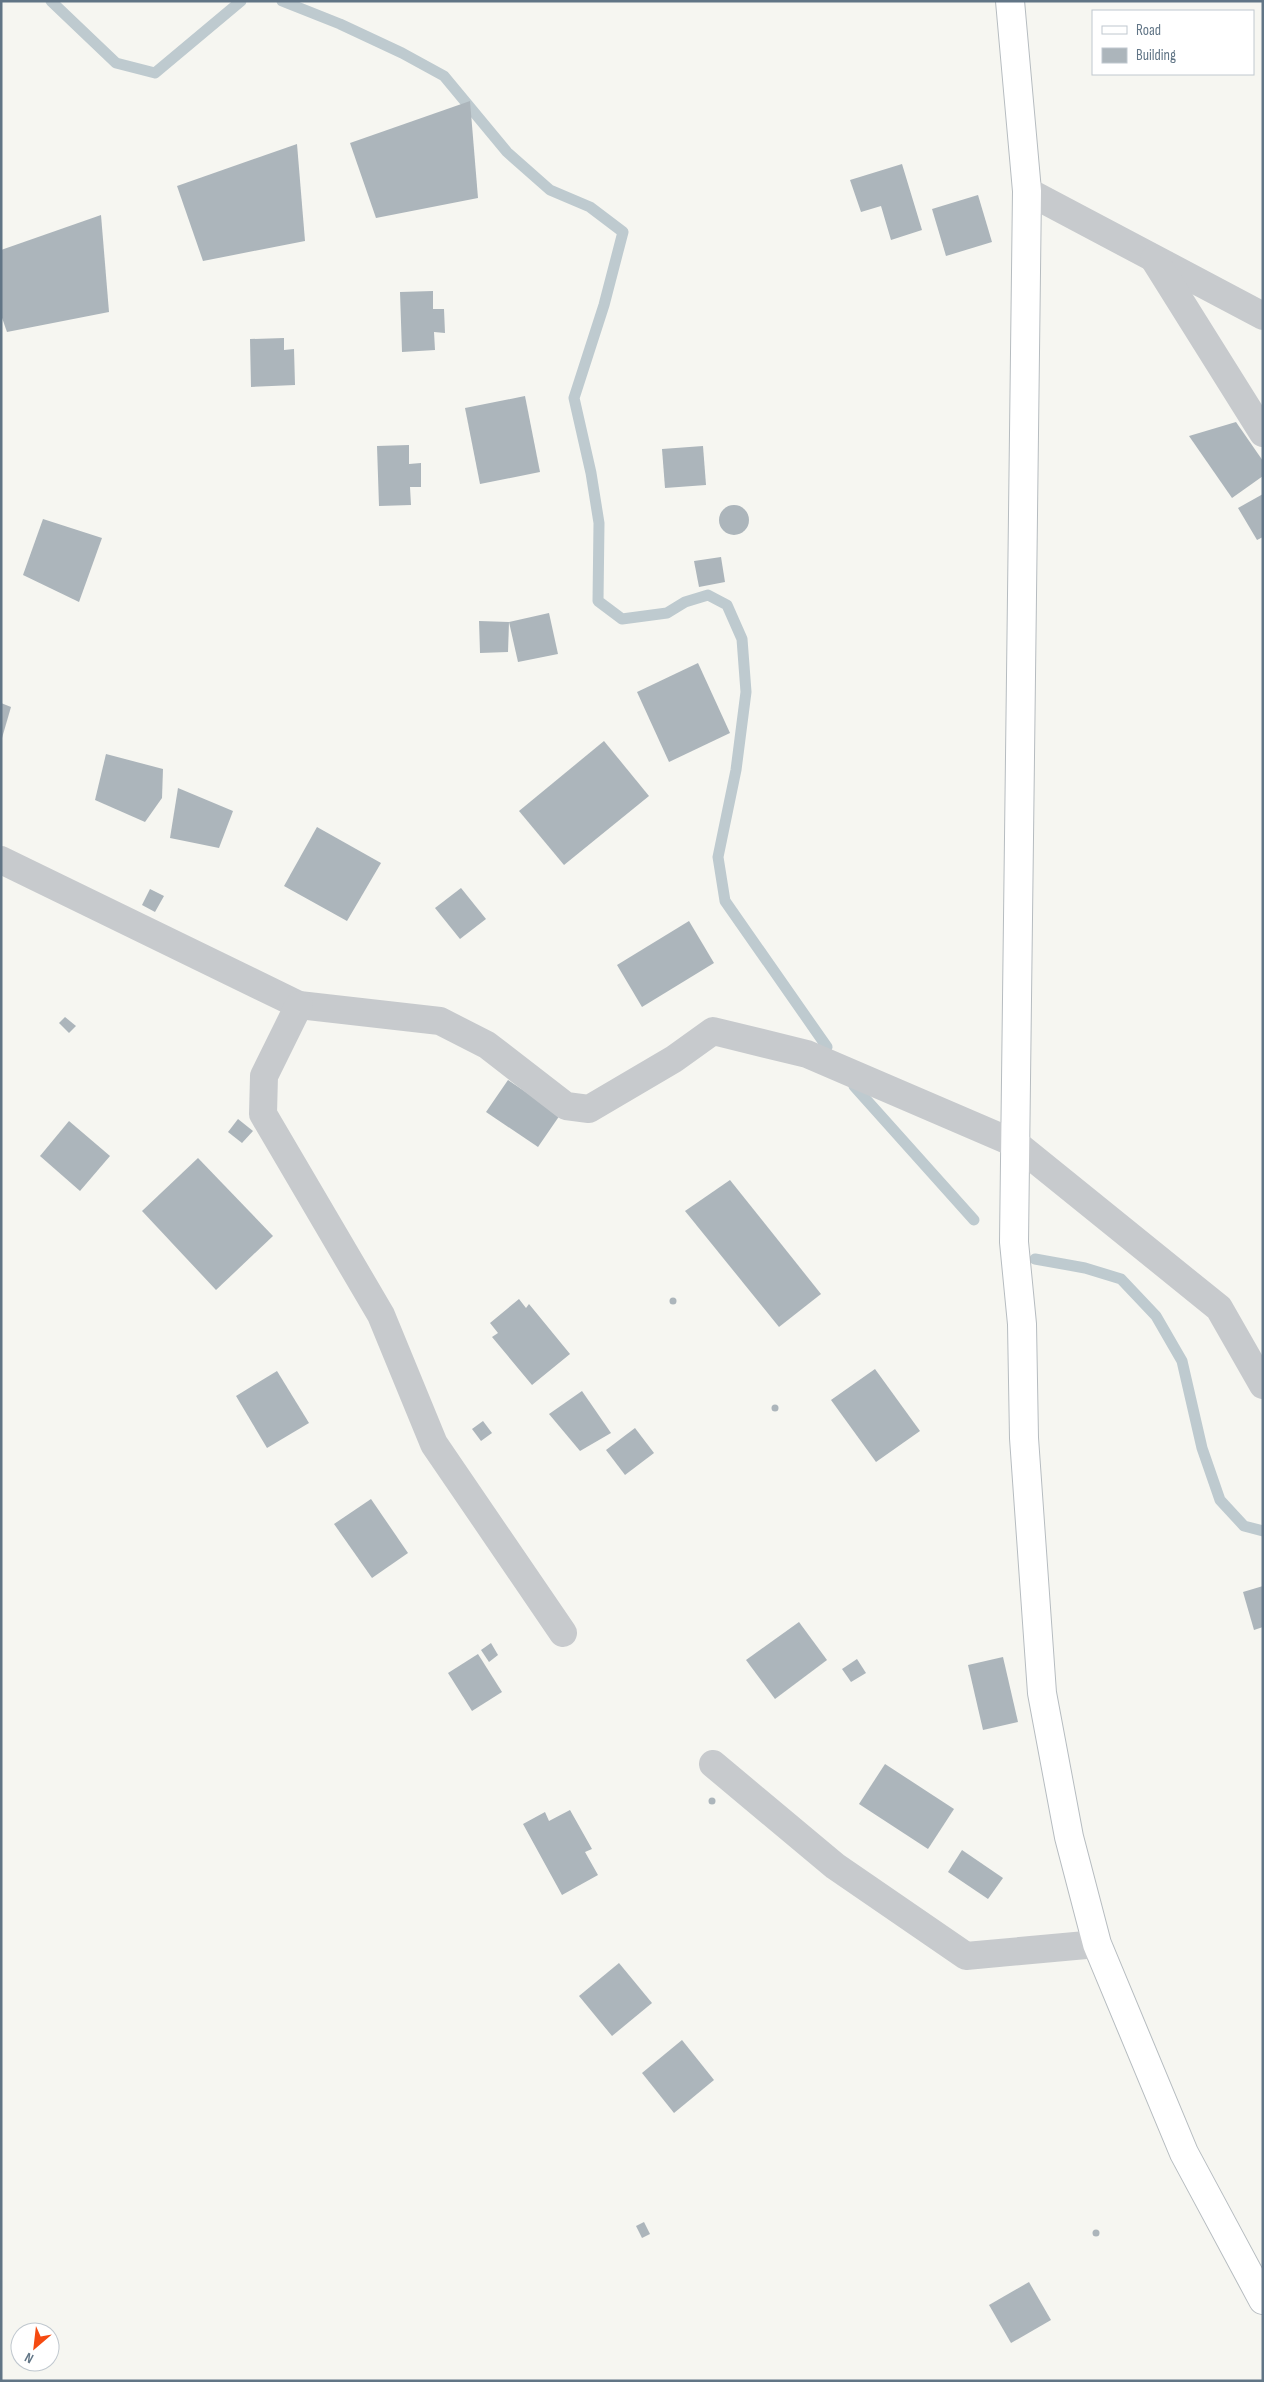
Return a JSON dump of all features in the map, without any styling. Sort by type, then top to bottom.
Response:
[{"type":"main road","points":[[1010,1],[1027,190],[1014,1242],[1022,1324],[1024,1438],[1042,1693],[1069,1837],[1097,1944],[1184,2153],[1263,2300]]},
{"type":"street","points":[[1027,190],[1263,316]]},
{"type":"street","points":[[1153,258],[1263,433]]},
{"type":"street","points":[[1,860],[299,1005],[440,1021],[487,1044],[566,1106],[589,1109],[674,1059],[714,1031],[807,1054],[1016,1144],[1219,1308],[1263,1385]]},
{"type":"street","points":[[299,1005],[264,1076],[264,1114],[381,1315],[434,1444],[563,1634]]},
{"type":"street","points":[[713,1764],[836,1866],[966,1956],[1097,1944]]},
{"type":"building","points":[[470,101],[478,198],[376,218],[350,143]]},
{"type":"building","points":[[297,144],[305,241],[203,261],[177,186]]},
{"type":"building","points":[[902,164],[922,230],[891,240],[881,206],[861,212],[850,180]]},
{"type":"building","points":[[978,195],[992,242],[946,256],[932,209]]},
{"type":"building","points":[[101,215],[109,312],[7,332],[1,315],[1,250]]},
{"type":"building","points":[[433,291],[433,309],[444,309],[445,333],[434,332],[435,350],[402,352],[400,292]]},
{"type":"building","points":[[284,338],[284,350],[294,349],[295,385],[251,387],[250,339]]},
{"type":"building","points":[[525,396],[540,472],[480,484],[465,408]]},
{"type":"building","points":[[1236,422],[1263,461],[1263,476],[1232,498],[1189,436]]},
{"type":"building","points":[[409,445],[409,464],[421,463],[421,487],[410,487],[411,505],[379,506],[377,446]]},
{"type":"building","points":[[703,446],[706,485],[665,488],[662,449]]},
{"type":"building","points":[[1263,494],[1263,537],[1257,540],[1238,508]]},
{"type":"building","points":[[734,505],[745,509],[749,520],[745,531],[734,535],[723,531],[719,520],[723,509]]},
{"type":"building","points":[[43,519],[102,538],[79,602],[23,575]]},
{"type":"building","points":[[721,557],[725,582],[699,587],[694,561]]},
{"type":"building","points":[[549,613],[558,654],[518,662],[509,622]]},
{"type":"building","points":[[479,621],[509,622],[508,652],[480,653]]},
{"type":"building","points":[[698,663],[730,733],[669,762],[637,692]]},
{"type":"building","points":[[1,703],[11,707],[2,738],[1,738]]},
{"type":"building","points":[[604,741],[649,796],[564,865],[519,811]]},
{"type":"building","points":[[106,754],[163,769],[162,798],[145,822],[95,800]]},
{"type":"building","points":[[178,788],[233,811],[219,848],[170,838]]},
{"type":"building","points":[[317,827],[381,863],[347,921],[284,886]]},
{"type":"building","points":[[461,888],[486,919],[460,939],[435,908]]},
{"type":"building","points":[[150,889],[164,896],[155,912],[142,905]]},
{"type":"building","points":[[689,921],[714,963],[642,1007],[617,965]]},
{"type":"building","points":[[65,1017],[76,1026],[69,1033],[59,1023]]},
{"type":"building","points":[[508,1080],[560,1115],[538,1147],[486,1112]]},
{"type":"building","points":[[238,1119],[253,1131],[242,1143],[228,1132]]},
{"type":"building","points":[[69,1121],[110,1156],[80,1191],[40,1156]]},
{"type":"building","points":[[198,1158],[273,1236],[216,1290],[142,1211]]},
{"type":"building","points":[[730,1180],[821,1294],[779,1327],[685,1211]]},
{"type":"building","points":[[673,1297],[677,1301],[673,1305],[669,1301]]},
{"type":"building","points":[[519,1299],[526,1308],[529,1304],[570,1354],[532,1385],[492,1337],[498,1333],[490,1323]]},
{"type":"building","points":[[875,1369],[920,1431],[876,1462],[831,1400]]},
{"type":"building","points":[[277,1371],[309,1423],[267,1448],[236,1396]]},
{"type":"building","points":[[582,1391],[611,1433],[580,1451],[549,1414]]},
{"type":"building","points":[[775,1404],[779,1408],[775,1412],[771,1408]]},
{"type":"building","points":[[483,1421],[492,1433],[481,1441],[472,1429]]},
{"type":"building","points":[[635,1428],[654,1453],[625,1475],[606,1450]]},
{"type":"building","points":[[371,1499],[408,1553],[372,1578],[334,1524]]},
{"type":"building","points":[[1263,1586],[1263,1627],[1254,1630],[1243,1592]]},
{"type":"building","points":[[799,1622],[827,1660],[775,1699],[746,1660]]},
{"type":"building","points":[[491,1643],[498,1655],[489,1662],[481,1650]]},
{"type":"building","points":[[478,1654],[502,1692],[472,1711],[448,1673]]},
{"type":"building","points":[[1003,1657],[1018,1722],[983,1730],[968,1665]]},
{"type":"building","points":[[857,1659],[866,1673],[851,1682],[842,1669]]},
{"type":"building","points":[[885,1764],[954,1809],[928,1849],[859,1804]]},
{"type":"building","points":[[712,1797],[716,1801],[712,1805],[708,1801]]},
{"type":"building","points":[[570,1810],[592,1849],[585,1852],[598,1875],[562,1895],[523,1824],[545,1812],[549,1821]]},
{"type":"building","points":[[962,1850],[1003,1878],[988,1899],[948,1872]]},
{"type":"building","points":[[619,1963],[652,2003],[612,2036],[579,1996]]},
{"type":"building","points":[[682,2040],[714,2080],[674,2113],[642,2073]]},
{"type":"building","points":[[644,2222],[650,2234],[642,2238],[636,2226]]},
{"type":"building","points":[[1096,2229],[1100,2233],[1096,2237],[1092,2233]]},
{"type":"building","points":[[1029,2282],[1051,2320],[1011,2343],[989,2305]]},
{"type":"waterway","points":[[51,1],[116,63],[155,73],[241,1]]},
{"type":"waterway","points":[[282,1],[340,24],[402,53],[444,76],[507,152],[550,190],[590,207],[623,232],[604,305],[574,398],[591,473],[599,523],[598,601],[622,619],[667,613],[685,602],[708,595],[727,605],[742,639],[746,692],[736,770],[718,857],[725,901],[827,1047]]},
{"type":"waterway","points":[[854,1086],[974,1220]]},
{"type":"waterway","points":[[1035,1259],[1085,1268],[1121,1279],[1156,1316],[1182,1361],[1202,1448],[1220,1500],[1244,1526],[1263,1531]]}]
